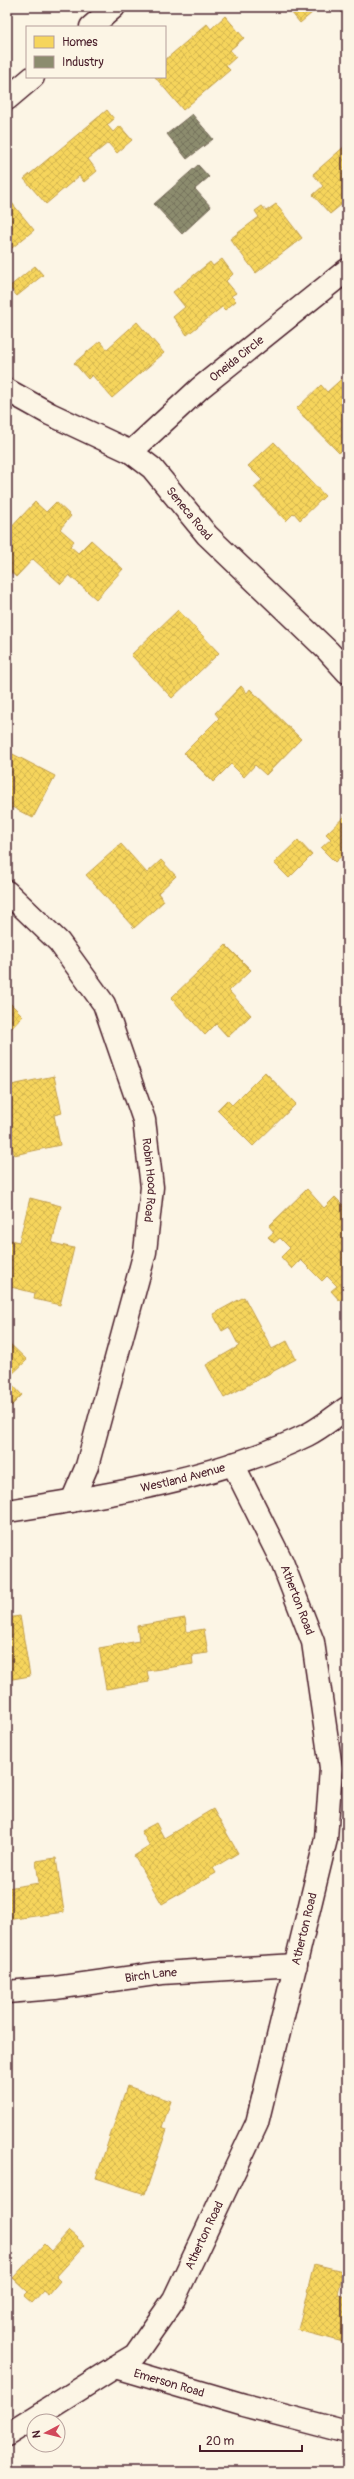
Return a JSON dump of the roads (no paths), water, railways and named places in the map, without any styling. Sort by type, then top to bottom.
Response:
[{"type":"street","points":[[92,26],[114,7]]},
{"type":"street","points":[[7,99],[32,78]]},
{"type":"street","name":"Oneida Circle","points":[[131,452],[200,388],[347,270]]},
{"type":"street","name":"Seneca Road","points":[[7,390],[50,414],[131,452],[152,468],[207,535],[328,651],[347,672]]},
{"type":"street","name":"Robin Hood Road","points":[[7,892],[59,942],[104,1004],[144,1120],[152,1187],[145,1252],[87,1466],[72,1501]]},
{"type":"street","name":"Westland Avenue","points":[[7,1511],[72,1501],[219,1470],[307,1435],[347,1408]]},
{"type":"street","name":"Atherton Road","points":[[115,2367],[135,2355],[174,2299],[257,2123],[326,1839],[332,1768],[313,1642],[282,1562],[233,1464]]},
{"type":"street","name":"Birch Lane","points":[[7,1992],[55,1988],[162,1973],[296,1965]]},
{"type":"street","points":[[7,2435],[115,2367]]},
{"type":"street","name":"Emerson Road","points":[[115,2367],[244,2405],[347,2432]]}]
